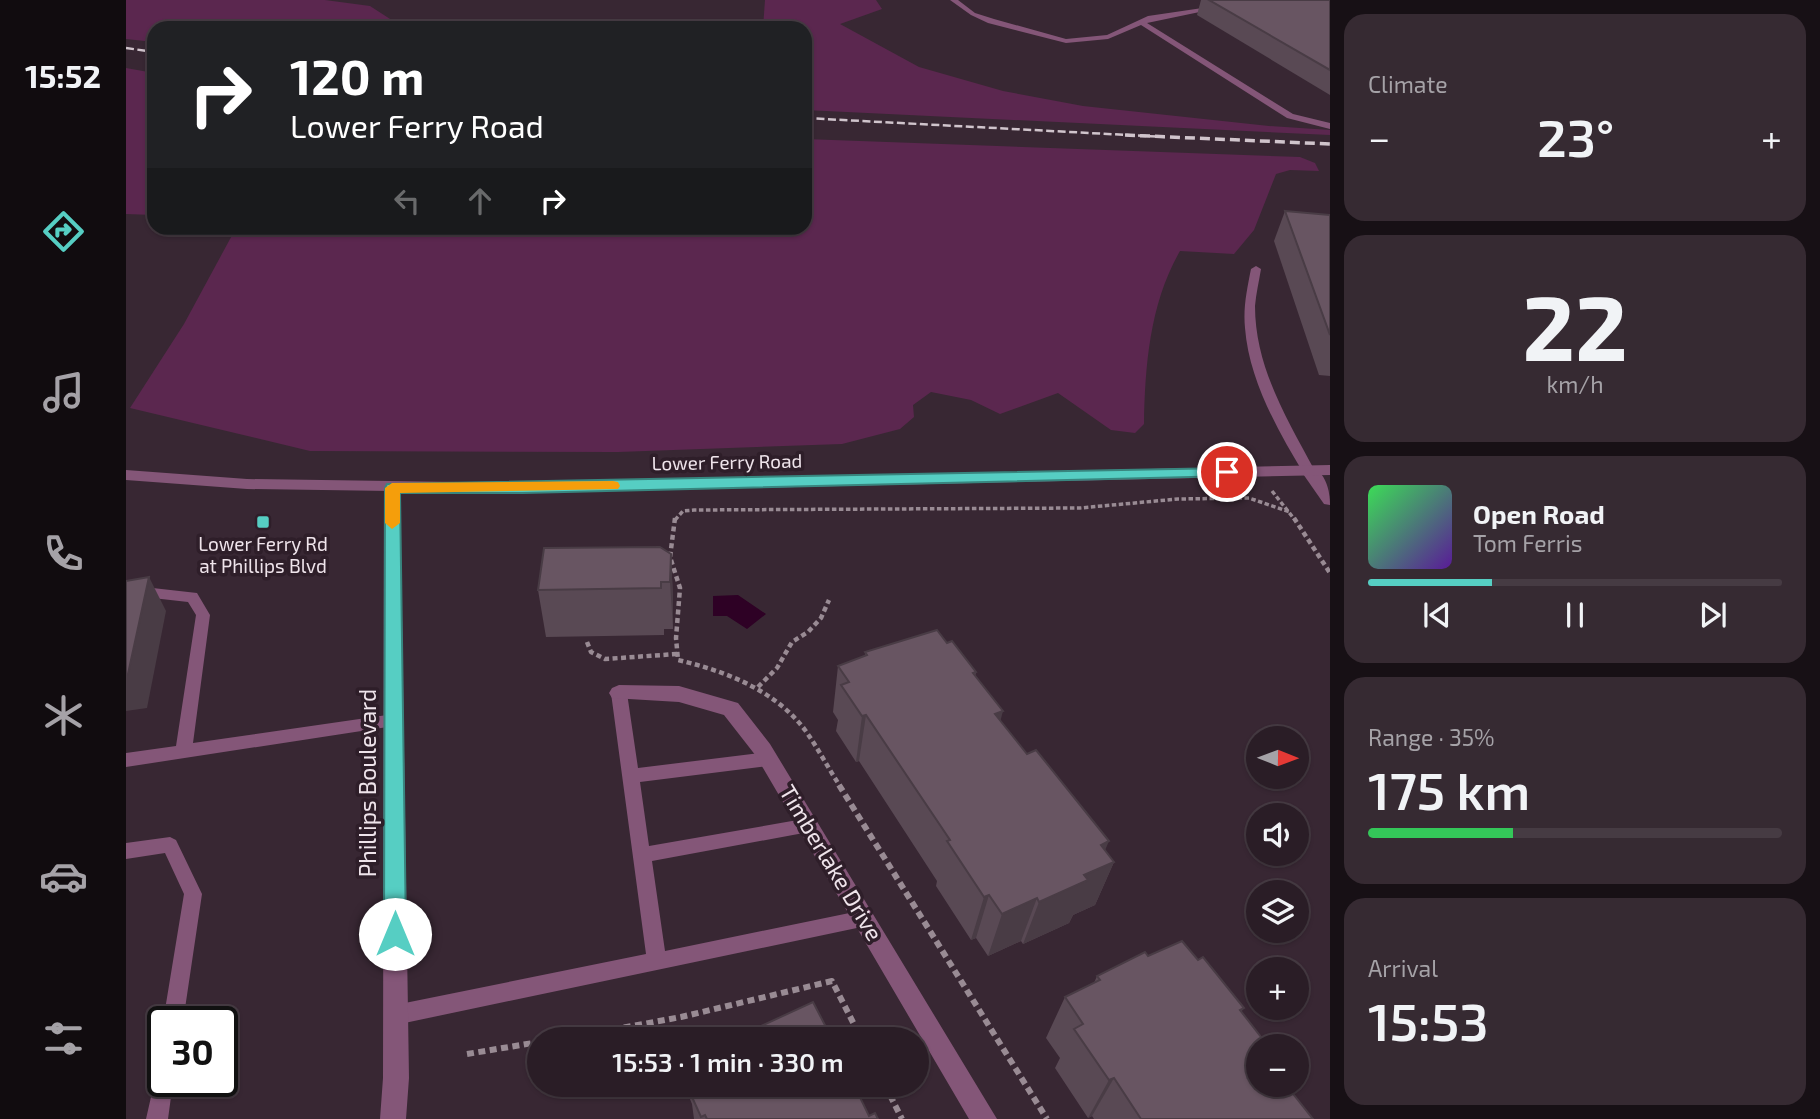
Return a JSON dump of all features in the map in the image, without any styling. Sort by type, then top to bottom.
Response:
[{"type":"street","name":"Lower Ferry Road","points":[[126,475],[247,484],[536,488],[1330,470]]},
{"type":"street","points":[[1310,471],[1330,500]]},
{"type":"street","name":"Phillips Boulevard","points":[[392,488],[396,1015],[393,1119]]},
{"type":"street","name":"Timberlake Drive","points":[[619,693],[679,694],[731,709],[768,758],[984,1119]]},
{"type":"lane","points":[[953,0],[973,14],[991,21],[1066,41],[1108,37],[1141,22],[1179,11],[1229,5]]},
{"type":"lane","points":[[1141,22],[1290,116],[1330,126]]},
{"type":"lane","points":[[1256,269],[1250,307],[1256,359],[1269,397],[1310,471]]},
{"type":"lane","points":[[126,590],[192,597],[203,615],[184,750]]},
{"type":"lane","points":[[619,693],[657,962]]},
{"type":"lane","points":[[126,760],[394,720]]},
{"type":"lane","points":[[631,776],[768,758]]},
{"type":"lane","points":[[642,855],[809,825]]},
{"type":"lane","points":[[126,851],[170,845],[192,894],[175,1006]]},
{"type":"lane","points":[[396,1015],[864,919]]},
{"type":"lane","points":[[158,1119],[161,1097]]},
{"type":"path","points":[[1255,472],[1290,512],[1330,573]]},
{"type":"path","points":[[1047,1119],[804,729],[758,687],[717,670],[678,660],[680,588],[670,557],[675,519],[688,510],[1080,508],[1178,499],[1249,498],[1290,512]]},
{"type":"path","points":[[758,687],[777,668],[792,642],[808,632],[821,618],[829,600]]},
{"type":"path","points":[[587,642],[592,652],[604,659],[677,654]]},
{"type":"path","points":[[627,1027],[681,1017],[832,981],[855,1027]]},
{"type":"path","points":[[467,1054],[527,1044]]},
{"type":"path","points":[[891,1097],[902,1119]]},
{"type":"shaded area","points":[[126,0],[325,0],[370,6],[393,21],[147,21],[147,41],[126,39]]},
{"type":"shaded area","points":[[765,0],[876,0],[882,9],[840,24],[919,67],[1003,91],[1083,106],[1330,130],[1330,135],[812,110],[812,21],[764,21]]},
{"type":"shaded area","points":[[126,68],[147,72],[147,215],[126,214]]},
{"type":"shaded area","points":[[812,139],[1300,157],[1315,163],[1319,171],[1290,170],[1276,174],[1254,230],[1234,254],[1180,251],[1170,271],[1156,313],[1148,357],[1144,424],[1135,433],[1111,430],[1058,393],[1000,414],[971,400],[931,392],[913,405],[914,417],[900,429],[842,444],[618,452],[310,451],[130,408],[184,324],[232,235],[812,235]]},
{"type":"shaded area","points":[[738,595],[766,614],[747,629],[727,616],[713,616],[713,596]]},
{"type":"building","points":[[1209,0],[1330,0],[1330,70]]},
{"type":"building","points":[[1285,211],[1330,215],[1330,335]]},
{"type":"building","points":[[660,547],[671,554],[670,582],[661,582],[661,588],[538,590],[544,548]]},
{"type":"building","points":[[149,577],[128,674],[126,675],[126,581]]},
{"type":"building","points":[[937,630],[947,643],[952,641],[976,672],[973,673],[1003,711],[995,714],[1027,754],[1036,750],[1109,841],[1101,845],[1114,862],[1084,875],[1088,880],[1039,902],[1037,898],[1002,914],[989,895],[984,897],[947,841],[950,840],[866,715],[862,716],[841,685],[849,682],[838,666],[867,655],[865,652]]},
{"type":"building","points":[[1182,941],[1198,960],[1203,957],[1244,1008],[1240,1010],[1259,1034],[1246,1034],[1246,1097],[1296,1097],[1313,1119],[1141,1119],[1114,1078],[1109,1080],[1074,1029],[1083,1024],[1065,997],[1100,980],[1097,976],[1145,952],[1148,956]]},
{"type":"building","points":[[813,1002],[826,1027],[759,1027]]},
{"type":"building","points":[[692,1097],[860,1097],[869,1116],[875,1113],[878,1119],[707,1119],[705,1115],[701,1117]]},
{"type":"railway","points":[[126,48],[147,51]]},
{"type":"railway","points":[[812,118],[1138,136]]},
{"type":"railway","points":[[1125,135],[1138,136]]},
{"type":"railway","points":[[1138,136],[1330,144]]},
{"type":"railway","points":[[1138,136],[1165,137]]},
{"type":"slow traffic","points":[[392,523],[392,488],[613,486]]},
{"type":"place","name":"Lower Ferry Rd at Phillips Blvd","points":[[263,522]]},
{"type":"route","points":[[395,934],[392,488],[523,488],[1227,472]]}]
